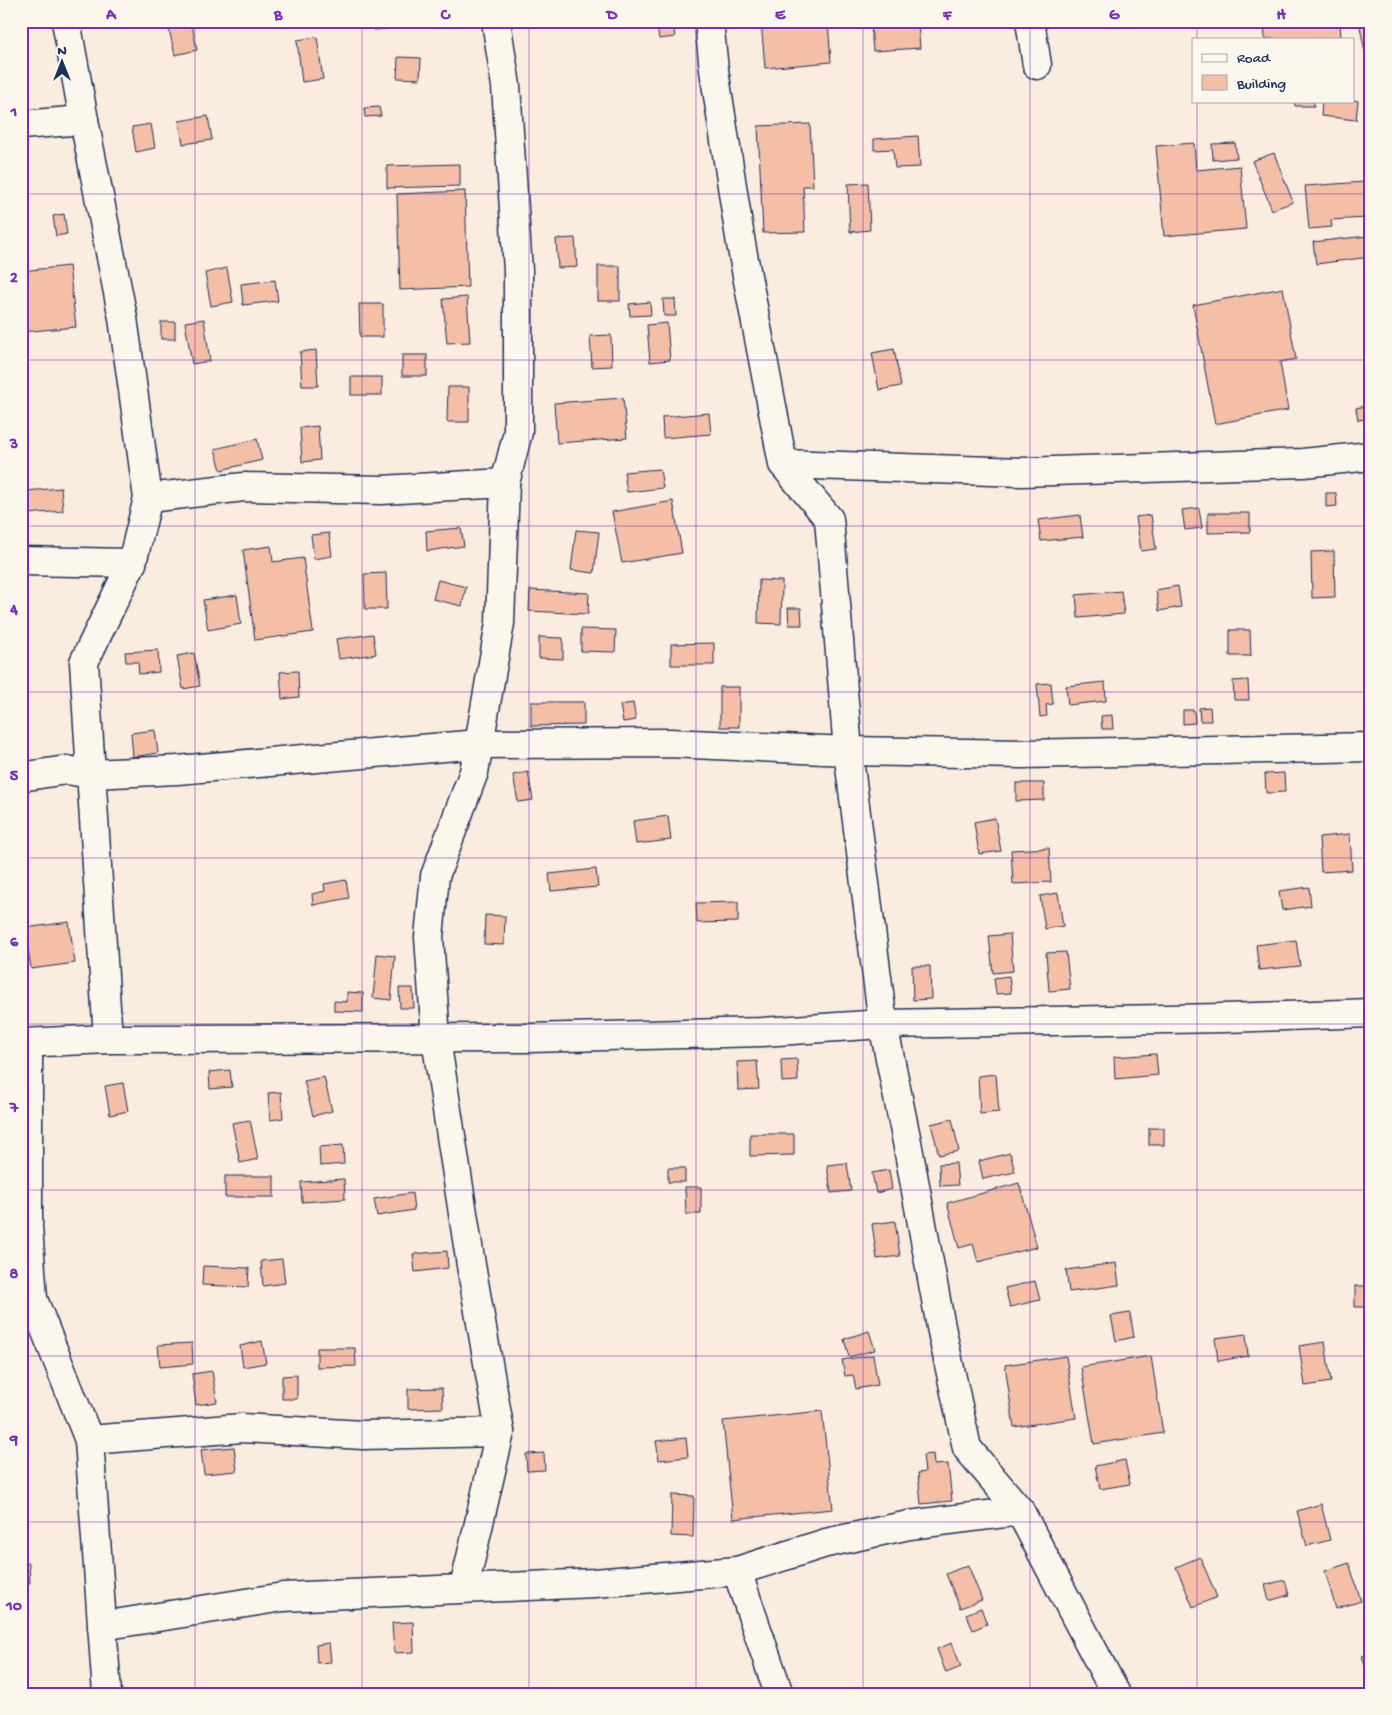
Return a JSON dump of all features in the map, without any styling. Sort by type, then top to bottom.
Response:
[{"type":"street","points":[[66,21],[123,318],[148,498],[132,564],[84,662],[108,1039]]},
{"type":"street","points":[[464,1588],[500,1432],[471,1265],[436,1039],[429,937],[435,876],[474,772],[479,744],[500,623],[505,483],[518,432],[518,271],[506,86],[496,21]]},
{"type":"street","points":[[709,21],[714,70],[741,244],[783,464],[829,519],[848,751],[883,1024],[941,1327],[967,1448],[1020,1511],[1116,1694]]},
{"type":"street","points":[[1030,21],[1037,65]]},
{"type":"street","points":[[21,125],[84,120]]},
{"type":"street","points":[[783,464],[1022,472],[1303,463],[1371,456]]},
{"type":"street","points":[[148,498],[244,487],[381,490],[505,483]]},
{"type":"street","points":[[21,561],[132,564]]},
{"type":"street","points":[[21,777],[66,770],[92,774],[177,770],[479,744],[670,743],[848,751],[1023,754],[1371,747]]},
{"type":"street","points":[[107,1694],[89,1440],[33,1299],[28,1226],[25,1043],[108,1039],[436,1039],[762,1032],[883,1024],[1371,1013]]},
{"type":"street","points":[[89,1440],[242,1428],[362,1435],[500,1432]]},
{"type":"street","points":[[102,1626],[283,1597],[594,1582],[737,1571],[826,1543],[909,1525],[1020,1511]]},
{"type":"street","points":[[737,1571],[779,1694]]},
{"type":"building","points":[[167,21],[191,21],[197,50],[175,55]]},
{"type":"building","points":[[373,21],[438,21],[439,24],[374,30]]},
{"type":"building","points":[[656,21],[673,21],[675,37],[659,39]]},
{"type":"building","points":[[761,21],[828,21],[831,62],[765,68]]},
{"type":"building","points":[[1264,21],[1340,21],[1341,38],[1265,38]]},
{"type":"building","points":[[1371,21],[1371,51],[1365,52],[1359,22]]},
{"type":"building","points":[[918,23],[920,48],[873,51],[871,26]]},
{"type":"building","points":[[317,37],[323,79],[302,82],[297,40]]},
{"type":"building","points":[[398,57],[421,58],[420,79],[397,78]]},
{"type":"building","points":[[1358,101],[1356,120],[1321,116],[1322,102]]},
{"type":"building","points":[[1294,102],[1314,102],[1314,106],[1295,106]]},
{"type":"building","points":[[379,107],[381,116],[365,117],[364,108]]},
{"type":"building","points":[[208,116],[212,140],[183,144],[179,121]]},
{"type":"building","points":[[151,124],[155,148],[136,152],[132,127]]},
{"type":"building","points":[[810,124],[813,186],[803,186],[805,232],[763,233],[758,126]]},
{"type":"building","points":[[918,136],[920,167],[895,168],[893,149],[874,150],[874,139]]},
{"type":"building","points":[[1194,143],[1196,170],[1240,166],[1246,229],[1164,236],[1156,146]]},
{"type":"building","points":[[1235,143],[1237,158],[1213,160],[1212,144]]},
{"type":"building","points":[[1274,153],[1293,202],[1272,210],[1252,161]]},
{"type":"building","points":[[460,164],[460,186],[387,188],[387,166]]},
{"type":"building","points":[[1365,182],[1367,218],[1331,220],[1332,227],[1309,229],[1305,186]]},
{"type":"building","points":[[868,183],[870,230],[850,232],[848,184]]},
{"type":"building","points":[[465,191],[468,287],[400,290],[397,194]]},
{"type":"building","points":[[64,214],[67,234],[56,236],[53,216]]},
{"type":"building","points":[[1367,236],[1370,257],[1316,264],[1313,242]]},
{"type":"building","points":[[575,238],[577,267],[558,268],[556,239]]},
{"type":"building","points":[[69,266],[76,327],[21,332],[21,271]]},
{"type":"building","points":[[598,266],[620,266],[620,301],[598,301]]},
{"type":"building","points":[[227,268],[233,302],[211,306],[205,273]]},
{"type":"building","points":[[275,280],[278,301],[243,305],[241,284]]},
{"type":"building","points":[[1283,288],[1296,359],[1280,362],[1288,410],[1215,424],[1193,305]]},
{"type":"building","points":[[467,297],[470,342],[447,343],[443,299]]},
{"type":"building","points":[[663,299],[675,299],[676,316],[664,316]]},
{"type":"building","points":[[650,302],[651,315],[630,316],[629,304]]},
{"type":"building","points":[[359,304],[383,304],[383,337],[360,337]]},
{"type":"building","points":[[204,319],[210,361],[192,364],[185,322]]},
{"type":"building","points":[[161,322],[175,322],[175,339],[161,339]]},
{"type":"building","points":[[667,323],[670,360],[650,362],[647,325]]},
{"type":"building","points":[[611,335],[612,366],[592,367],[590,336]]},
{"type":"building","points":[[894,349],[901,386],[879,390],[872,353]]},
{"type":"building","points":[[316,350],[318,386],[302,386],[300,352]]},
{"type":"building","points":[[402,355],[427,355],[427,376],[402,376]]},
{"type":"building","points":[[351,377],[382,377],[382,395],[351,395]]},
{"type":"building","points":[[448,387],[469,387],[469,422],[447,422]]},
{"type":"building","points":[[623,398],[627,438],[557,443],[554,403]]},
{"type":"building","points":[[1371,405],[1371,418],[1358,420],[1356,408]]},
{"type":"building","points":[[709,413],[711,434],[663,438],[662,417]]},
{"type":"building","points":[[318,426],[320,460],[302,462],[300,428]]},
{"type":"building","points":[[257,439],[262,460],[221,470],[215,449]]},
{"type":"building","points":[[660,469],[663,488],[627,492],[624,472]]},
{"type":"building","points":[[61,488],[63,511],[27,514],[25,491]]},
{"type":"building","points":[[1326,493],[1336,493],[1337,506],[1326,507]]},
{"type":"building","points":[[673,501],[682,553],[622,563],[612,512]]},
{"type":"building","points":[[1199,508],[1202,528],[1185,530],[1182,510]]},
{"type":"building","points":[[1208,513],[1250,513],[1250,532],[1208,533]]},
{"type":"building","points":[[1080,515],[1083,537],[1041,541],[1038,520]]},
{"type":"building","points":[[1151,515],[1156,549],[1141,551],[1136,517]]},
{"type":"building","points":[[461,528],[464,546],[427,551],[426,531]]},
{"type":"building","points":[[576,530],[599,532],[594,573],[571,570]]},
{"type":"building","points":[[329,533],[332,556],[314,559],[311,535]]},
{"type":"building","points":[[271,546],[273,562],[303,558],[313,632],[255,640],[243,550]]},
{"type":"building","points":[[1334,551],[1335,597],[1312,598],[1311,552]]},
{"type":"building","points":[[386,573],[387,609],[365,609],[364,574]]},
{"type":"building","points":[[438,580],[466,587],[462,606],[433,599]]},
{"type":"building","points":[[759,580],[782,581],[781,624],[758,623]]},
{"type":"building","points":[[1178,586],[1181,607],[1159,611],[1156,590]]},
{"type":"building","points":[[530,590],[589,593],[588,614],[529,611]]},
{"type":"building","points":[[1121,591],[1124,614],[1078,618],[1076,595]]},
{"type":"building","points":[[237,595],[241,624],[208,630],[203,600]]},
{"type":"building","points":[[788,608],[801,608],[802,625],[789,625]]},
{"type":"building","points":[[581,629],[616,630],[615,652],[581,651]]},
{"type":"building","points":[[1230,630],[1250,630],[1251,656],[1230,656]]},
{"type":"building","points":[[373,634],[376,654],[339,659],[336,639]]},
{"type":"building","points":[[539,637],[563,638],[563,659],[539,658]]},
{"type":"building","points":[[714,643],[714,665],[671,665],[671,644]]},
{"type":"building","points":[[158,650],[159,672],[139,674],[138,662],[126,662],[125,652]]},
{"type":"building","points":[[194,653],[200,686],[183,689],[177,656]]},
{"type":"building","points":[[298,671],[299,697],[282,699],[280,672]]},
{"type":"building","points":[[1248,680],[1249,700],[1234,700],[1233,681]]},
{"type":"building","points":[[1105,682],[1106,701],[1068,705],[1066,686]]},
{"type":"building","points":[[1051,683],[1053,704],[1046,705],[1047,716],[1040,717],[1037,684]]},
{"type":"building","points":[[720,687],[739,687],[739,727],[720,727]]},
{"type":"building","points":[[531,702],[584,702],[584,725],[531,726]]},
{"type":"building","points":[[633,703],[636,720],[623,722],[620,705]]},
{"type":"building","points":[[1210,707],[1211,721],[1200,721],[1199,708]]},
{"type":"building","points":[[1183,710],[1194,710],[1195,723],[1183,724]]},
{"type":"building","points":[[1112,715],[1113,729],[1102,729],[1101,716]]},
{"type":"building","points":[[155,730],[158,753],[133,757],[131,733]]},
{"type":"building","points":[[528,772],[533,800],[518,802],[513,775]]},
{"type":"building","points":[[1284,773],[1285,792],[1266,793],[1265,774]]},
{"type":"building","points":[[1016,783],[1044,783],[1044,800],[1016,801]]},
{"type":"building","points":[[668,816],[671,840],[636,844],[633,821]]},
{"type":"building","points":[[995,818],[1001,851],[979,854],[974,822]]},
{"type":"building","points":[[1350,834],[1352,870],[1321,872],[1319,837]]},
{"type":"building","points":[[1049,848],[1051,882],[1013,884],[1011,850]]},
{"type":"building","points":[[596,869],[598,887],[551,891],[549,874]]},
{"type":"building","points":[[346,880],[349,898],[313,905],[312,894],[325,891],[324,884]]},
{"type":"building","points":[[1309,887],[1311,906],[1282,910],[1279,891]]},
{"type":"building","points":[[1058,893],[1063,926],[1045,929],[1040,896]]},
{"type":"building","points":[[738,902],[738,922],[697,923],[696,903]]},
{"type":"building","points":[[485,915],[505,916],[504,945],[484,944]]},
{"type":"building","points":[[69,922],[75,963],[31,969],[25,928]]},
{"type":"building","points":[[1010,934],[1013,971],[993,973],[989,936]]},
{"type":"building","points":[[1296,940],[1300,966],[1259,970],[1256,945]]},
{"type":"building","points":[[1066,952],[1070,989],[1049,991],[1046,953]]},
{"type":"building","points":[[377,954],[395,956],[391,1000],[373,998]]},
{"type":"building","points":[[912,966],[930,966],[931,999],[913,1000]]},
{"type":"building","points":[[1009,976],[1011,993],[996,994],[994,978]]},
{"type":"building","points":[[399,988],[413,988],[414,1008],[400,1008]]},
{"type":"building","points":[[347,992],[363,993],[363,1012],[334,1011],[334,1001],[347,1002]]},
{"type":"building","points":[[1156,1054],[1158,1075],[1115,1079],[1114,1057]]},
{"type":"building","points":[[797,1059],[798,1081],[782,1082],[781,1060]]},
{"type":"building","points":[[757,1061],[759,1089],[738,1090],[737,1062]]},
{"type":"building","points":[[230,1070],[232,1087],[210,1089],[209,1072]]},
{"type":"building","points":[[996,1074],[999,1112],[980,1114],[978,1076]]},
{"type":"building","points":[[324,1077],[332,1111],[313,1116],[304,1081]]},
{"type":"building","points":[[123,1083],[128,1111],[110,1115],[105,1086]]},
{"type":"building","points":[[281,1092],[283,1118],[270,1120],[268,1093]]},
{"type":"building","points":[[952,1119],[959,1151],[939,1155],[931,1124]]},
{"type":"building","points":[[250,1120],[258,1159],[240,1163],[232,1123]]},
{"type":"building","points":[[1149,1128],[1164,1128],[1164,1145],[1149,1145]]},
{"type":"building","points":[[750,1134],[794,1134],[794,1155],[750,1156]]},
{"type":"building","points":[[343,1145],[344,1164],[320,1166],[319,1147]]},
{"type":"building","points":[[1010,1153],[1015,1172],[983,1179],[979,1161]]},
{"type":"building","points":[[847,1163],[851,1191],[831,1193],[827,1165]]},
{"type":"building","points":[[956,1163],[958,1185],[940,1186],[939,1164]]},
{"type":"building","points":[[668,1168],[685,1168],[685,1182],[668,1182]]},
{"type":"building","points":[[889,1170],[892,1189],[876,1193],[872,1173]]},
{"type":"building","points":[[225,1176],[274,1176],[274,1197],[225,1197]]},
{"type":"building","points":[[344,1179],[345,1199],[302,1202],[301,1182]]},
{"type":"building","points":[[1019,1183],[1037,1247],[978,1262],[973,1244],[959,1248],[947,1203]]},
{"type":"building","points":[[685,1187],[701,1187],[701,1214],[686,1214]]},
{"type":"building","points":[[412,1193],[414,1210],[377,1216],[374,1199]]},
{"type":"building","points":[[895,1221],[900,1256],[877,1259],[872,1224]]},
{"type":"building","points":[[447,1251],[448,1268],[415,1272],[413,1254]]},
{"type":"building","points":[[282,1259],[285,1283],[263,1286],[261,1261]]},
{"type":"building","points":[[1116,1263],[1119,1285],[1069,1292],[1066,1270]]},
{"type":"building","points":[[203,1266],[249,1268],[248,1287],[202,1285]]},
{"type":"building","points":[[1035,1281],[1040,1300],[1010,1307],[1005,1288]]},
{"type":"building","points":[[1355,1286],[1371,1286],[1371,1307],[1355,1307]]},
{"type":"building","points":[[1130,1313],[1134,1337],[1116,1341],[1111,1316]]},
{"type":"building","points":[[869,1331],[875,1350],[849,1357],[844,1339]]},
{"type":"building","points":[[1246,1334],[1248,1356],[1218,1361],[1215,1338]]},
{"type":"building","points":[[262,1341],[266,1363],[243,1367],[240,1346]]},
{"type":"building","points":[[1325,1342],[1331,1382],[1305,1386],[1299,1346]]},
{"type":"building","points":[[192,1343],[193,1364],[160,1367],[158,1345]]},
{"type":"building","points":[[317,1348],[355,1348],[356,1366],[317,1367]]},
{"type":"building","points":[[873,1355],[878,1385],[856,1389],[853,1375],[845,1376],[842,1360]]},
{"type":"building","points":[[1066,1356],[1076,1418],[1014,1427],[1005,1365]]},
{"type":"building","points":[[1151,1356],[1163,1433],[1094,1444],[1081,1367]]},
{"type":"building","points":[[212,1371],[217,1402],[196,1405],[192,1374]]},
{"type":"building","points":[[297,1375],[297,1399],[282,1399],[282,1376]]},
{"type":"building","points":[[442,1388],[443,1408],[408,1409],[408,1389]]},
{"type":"building","points":[[822,1411],[833,1509],[733,1519],[723,1421]]},
{"type":"building","points":[[686,1438],[688,1457],[659,1460],[656,1441]]},
{"type":"building","points":[[234,1447],[237,1471],[204,1474],[201,1450]]},
{"type":"building","points":[[544,1453],[545,1470],[527,1471],[526,1454]]},
{"type":"building","points":[[933,1454],[934,1465],[948,1464],[952,1501],[921,1504],[918,1473],[925,1472],[923,1455]]},
{"type":"building","points":[[1125,1460],[1130,1484],[1100,1489],[1095,1466]]},
{"type":"building","points":[[672,1495],[694,1496],[693,1537],[671,1536]]},
{"type":"building","points":[[1321,1504],[1330,1540],[1307,1546],[1297,1511]]},
{"type":"building","points":[[1200,1557],[1217,1597],[1193,1607],[1176,1567]]},
{"type":"building","points":[[29,1563],[30,1583],[21,1583],[21,1564]]},
{"type":"building","points":[[1349,1563],[1361,1601],[1336,1609],[1325,1571]]},
{"type":"building","points":[[968,1565],[982,1600],[960,1608],[946,1574]]},
{"type":"building","points":[[1285,1580],[1289,1595],[1269,1601],[1265,1585]]},
{"type":"building","points":[[981,1608],[987,1624],[973,1630],[966,1614]]},
{"type":"building","points":[[413,1622],[414,1652],[394,1653],[392,1623]]},
{"type":"building","points":[[329,1643],[331,1662],[317,1663],[316,1645]]},
{"type":"building","points":[[952,1643],[961,1667],[946,1673],[937,1649]]},
{"type":"building","points":[[1371,1653],[1371,1671],[1367,1672],[1362,1656]]}]
